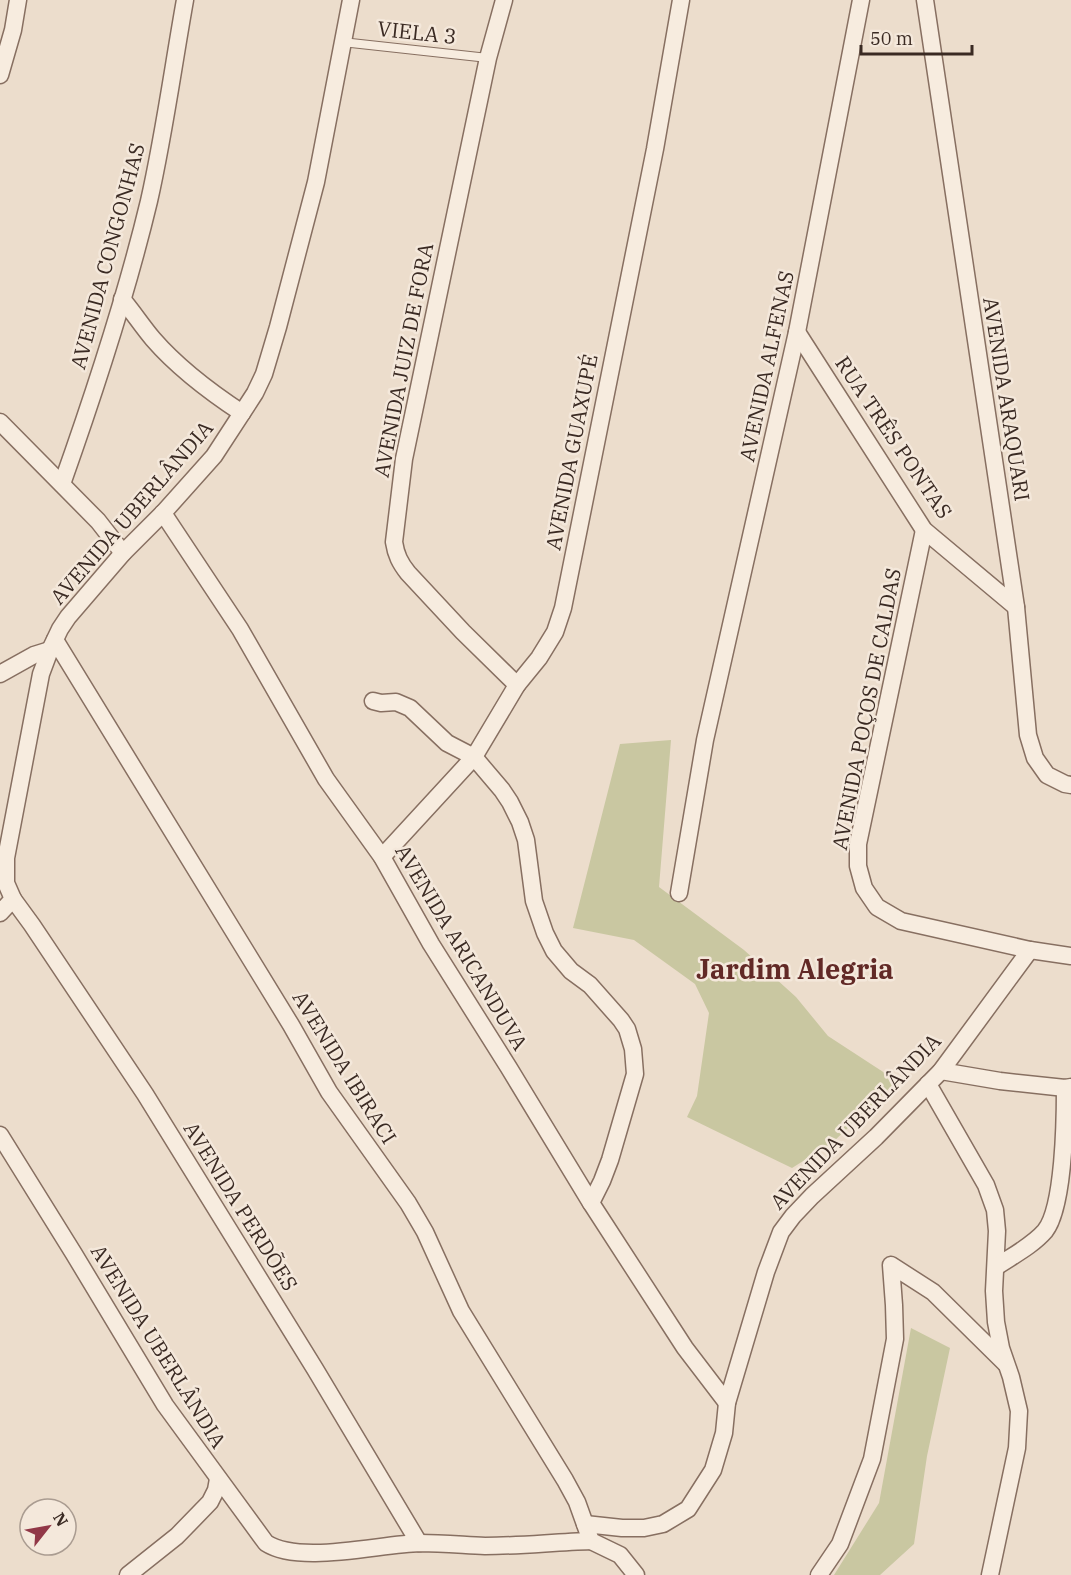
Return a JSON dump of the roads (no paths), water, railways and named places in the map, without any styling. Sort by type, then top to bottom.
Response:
[{"type":"street","points":[[0,75],[13,30],[18,0]]},
{"type":"street","name":"AVENIDA CONGONHAS","points":[[62,484],[93,397],[149,201],[185,0]]},
{"type":"street","name":"AVENIDA UBERLÂNDIA","points":[[6,892],[6,858],[11,829],[41,674],[52,645],[68,617],[123,553],[163,513],[214,456],[255,393],[264,374],[316,182],[351,0]]},
{"type":"street","name":"AVENIDA JUIZ DE FORA","points":[[504,0],[488,58],[404,459],[394,542],[396,554],[408,573],[463,632],[518,685]]},
{"type":"street","name":"AVENIDA GUAXUPÉ","points":[[382,857],[474,757],[518,685],[545,650],[555,632],[563,608],[655,149],[681,0]]},
{"type":"street","name":"AVENIDA ALFENAS","points":[[679,893],[705,740],[797,332],[861,0]]},
{"type":"street","name":"AVENIDA ARAQUARI","points":[[925,0],[1016,607],[1028,735],[1035,758],[1047,775],[1071,785]]},
{"type":"street","points":[[122,299],[153,339],[175,361],[211,392],[242,413]]},
{"type":"street","name":"RUA TRÊS PONTAS","points":[[797,332],[924,530],[1016,607]]},
{"type":"street","points":[[0,422],[98,521],[123,553]]},
{"type":"street","name":"AVENIDA ARICANDUVA","points":[[163,513],[240,629],[326,778],[382,857],[431,944],[591,1203],[685,1348],[727,1403]]},
{"type":"street","name":"AVENIDA POÇOS DE CALDAS","points":[[924,530],[858,844],[858,866],[864,888],[877,907],[901,921],[1030,950],[1071,956]]},
{"type":"street","points":[[0,674],[52,645]]},
{"type":"street","name":"AVENIDA IBIRACI","points":[[52,645],[291,1025],[329,1092],[408,1203],[425,1232],[461,1311],[565,1480],[591,1541]]},
{"type":"street","points":[[373,701],[396,702],[410,708],[447,743],[474,757],[506,796],[520,822],[526,840],[534,901],[554,951],[571,971],[590,985],[627,1029],[633,1049],[635,1074],[602,1181],[591,1203]]},
{"type":"street","points":[[0,913],[6,892]]},
{"type":"street","name":"AVENIDA PERDÕES","points":[[6,892],[32,925],[146,1094],[419,1543]]},
{"type":"street","name":"AVENIDA UBERLÂNDIA","points":[[585,1524],[644,1528],[663,1524],[688,1509],[713,1470],[724,1433],[727,1403],[766,1272],[781,1232],[812,1196],[876,1137],[941,1071],[1030,950]]},
{"type":"street","points":[[941,1071],[1000,1081],[1068,1088],[1060,1171],[1052,1219],[1038,1238],[996,1267]]},
{"type":"street","points":[[928,1084],[986,1185],[994,1210],[997,1231],[994,1291],[996,1322],[1019,1411],[1017,1448],[990,1575]]},
{"type":"street","name":"AVENIDA UBERLÂNDIA","points":[[0,1135],[165,1405],[266,1543],[273,1548],[304,1553],[419,1543],[485,1546],[591,1541]]},
{"type":"street","points":[[819,1575],[840,1544],[872,1459],[894,1339],[891,1265],[933,1292],[1006,1364]]},
{"type":"street","points":[[128,1575],[177,1536],[210,1502],[218,1479]]},
{"type":"street","points":[[591,1541],[620,1555],[636,1575]]},
{"type":"lane","name":"VIELA 3","points":[[342,42],[488,58]]},
{"type":"district","name":"Jardim Alegria","points":[[795,968]]}]
